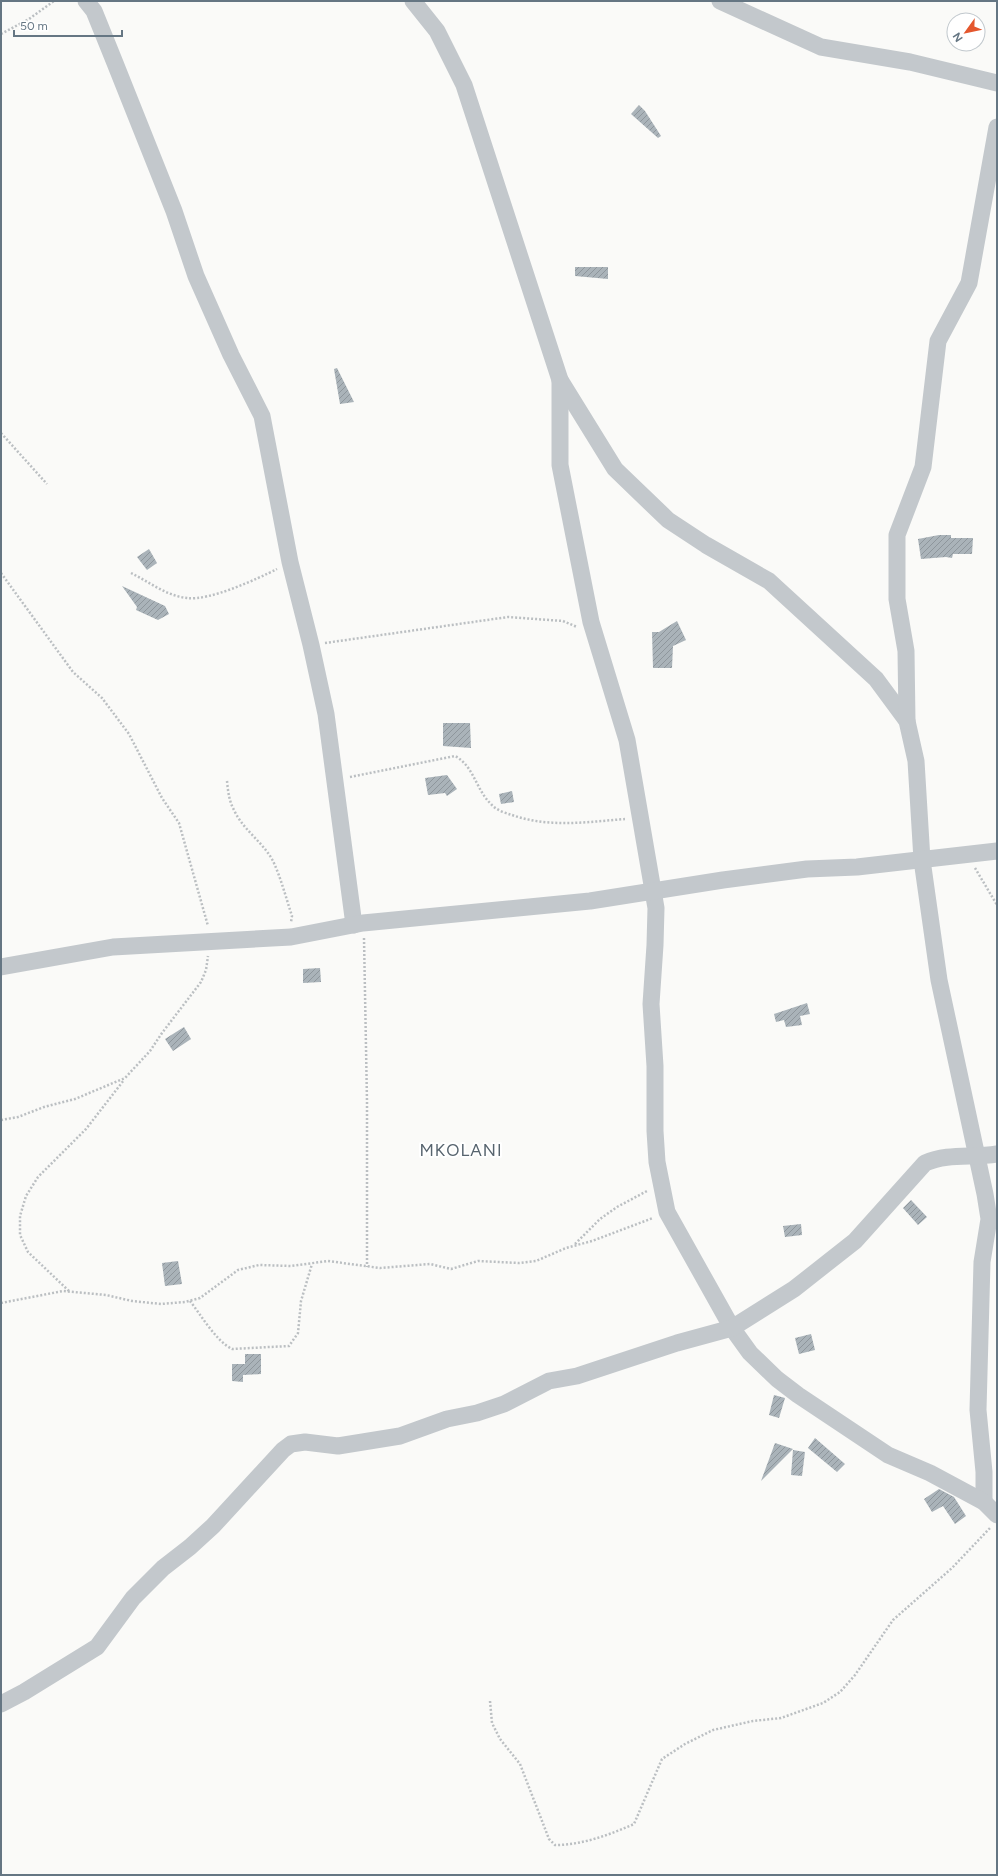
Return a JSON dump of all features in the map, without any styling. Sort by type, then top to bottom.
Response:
[{"type":"street","points":[[86,1],[94,11],[118,70],[174,211],[196,276],[231,355],[262,416],[290,562],[311,645],[326,714],[359,924]]},
{"type":"street","points":[[413,1],[436,31],[464,85],[560,380],[615,469],[668,520],[769,581],[876,679],[907,721]]},
{"type":"street","points":[[720,1],[821,47],[910,62],[997,83]]},
{"type":"street","points":[[984,1502],[984,1472],[980,1444],[978,1382],[982,1262],[988,1219],[985,1194],[939,980],[922,860],[916,761],[907,721],[906,651],[897,599],[897,534],[923,467],[938,341],[969,283],[997,128]]},
{"type":"street","points":[[560,380],[560,465],[590,622],[627,740],[656,908],[651,1004],[655,1066],[655,1131],[660,1183],[667,1212],[732,1328],[750,1353],[777,1379],[798,1395],[888,1455],[930,1473],[984,1502],[995,1520]]},
{"type":"street","points":[[1,967],[113,947],[291,937],[359,924],[590,901],[807,869],[857,867],[997,851]]},
{"type":"street","points":[[1,1704],[24,1692],[97,1647],[133,1598],[163,1568],[190,1547],[213,1526],[283,1450],[291,1444],[305,1442],[338,1446],[400,1436],[447,1419],[477,1413],[504,1404],[549,1381],[577,1376],[670,1345],[732,1328],[794,1289],[855,1241],[924,1163],[937,1157],[997,1154]]},
{"type":"path","points":[[1,34],[29,19],[54,1]]},
{"type":"path","points":[[1,433],[47,484]]},
{"type":"path","points":[[132,573],[173,594],[187,598],[197,598],[259,578],[290,562]]},
{"type":"path","points":[[1,573],[15,590],[73,672],[102,698],[129,734],[162,798],[175,814],[187,848],[194,880],[207,920],[208,960],[201,982],[162,1032],[150,1051],[125,1078],[86,1129],[38,1178],[26,1196],[20,1216],[20,1235],[28,1252],[69,1291]]},
{"type":"path","points":[[311,645],[508,617],[563,620],[595,636]]},
{"type":"path","points":[[336,781],[455,756],[463,760],[491,805],[504,812],[544,823],[584,823],[640,818]]},
{"type":"path","points":[[227,781],[229,798],[234,811],[246,828],[264,848],[273,862],[292,916],[291,937]]},
{"type":"path","points":[[966,854],[997,905]]},
{"type":"path","points":[[359,924],[367,1102],[367,1268]]},
{"type":"path","points":[[1,1120],[18,1117],[44,1107],[75,1099],[125,1078]]},
{"type":"path","points":[[575,1245],[600,1219],[617,1207],[660,1183]]},
{"type":"path","points":[[1,1303],[69,1291],[106,1295],[132,1302],[161,1304],[190,1301],[200,1298],[230,1276],[248,1267],[312,1264],[328,1261],[367,1268],[398,1268],[430,1264],[451,1269],[478,1262],[519,1263],[536,1260],[575,1245],[592,1241],[667,1212]]},
{"type":"path","points":[[190,1301],[216,1335],[226,1346],[232,1349],[290,1346],[298,1333],[301,1301],[312,1264]]},
{"type":"path","points":[[490,1701],[492,1723],[500,1739],[520,1764],[549,1839],[555,1845],[567,1845],[616,1832],[634,1824],[662,1759],[685,1744],[713,1730],[753,1721],[781,1718],[823,1703],[840,1692],[855,1675],[893,1620],[952,1568],[995,1520]]},
{"type":"building","points":[[639,105],[645,111],[661,136],[658,138],[631,114]]},
{"type":"building","points":[[575,267],[608,267],[608,279],[575,276]]},
{"type":"building","points":[[337,368],[354,402],[340,404],[334,369]]},
{"type":"building","points":[[939,535],[951,535],[951,538],[973,538],[972,554],[953,554],[952,558],[921,559],[918,539]]},
{"type":"building","points":[[149,549],[157,563],[147,570],[137,557]]},
{"type":"building","points":[[122,586],[165,606],[169,614],[158,620],[136,610],[137,607]]},
{"type":"building","points":[[677,621],[686,640],[673,646],[672,668],[653,668],[652,632],[659,632]]},
{"type":"building","points":[[443,723],[470,723],[471,748],[443,746]]},
{"type":"building","points":[[447,775],[457,789],[447,796],[445,793],[428,795],[425,778]]},
{"type":"building","points":[[512,791],[514,802],[501,804],[499,794]]},
{"type":"building","points":[[320,968],[321,982],[303,983],[303,969]]},
{"type":"building","points":[[807,1003],[810,1014],[800,1016],[802,1025],[786,1027],[784,1020],[776,1022],[774,1014]]},
{"type":"building","points":[[184,1027],[191,1039],[173,1051],[165,1039]]},
{"type":"building","points":[[911,1200],[927,1217],[918,1225],[903,1208]]},
{"type":"building","points":[[801,1224],[802,1235],[785,1237],[783,1226]]},
{"type":"building","points":[[178,1261],[182,1284],[165,1286],[162,1263]]},
{"type":"building","points":[[811,1334],[815,1350],[799,1354],[795,1338]]},
{"type":"building","points":[[245,1354],[261,1354],[261,1374],[243,1375],[243,1382],[232,1381],[232,1364],[245,1364]]},
{"type":"building","points":[[774,1395],[785,1398],[779,1418],[769,1415]]},
{"type":"building","points":[[815,1438],[845,1464],[837,1472],[808,1448]]},
{"type":"building","points":[[775,1443],[793,1449],[761,1481]]},
{"type":"building","points":[[793,1450],[805,1452],[802,1476],[791,1475]]},
{"type":"building","points":[[939,1489],[954,1497],[966,1516],[955,1524],[943,1506],[932,1512],[924,1499]]},
{"type":"district","name":"MKOLANI","points":[[461,1150]]}]
